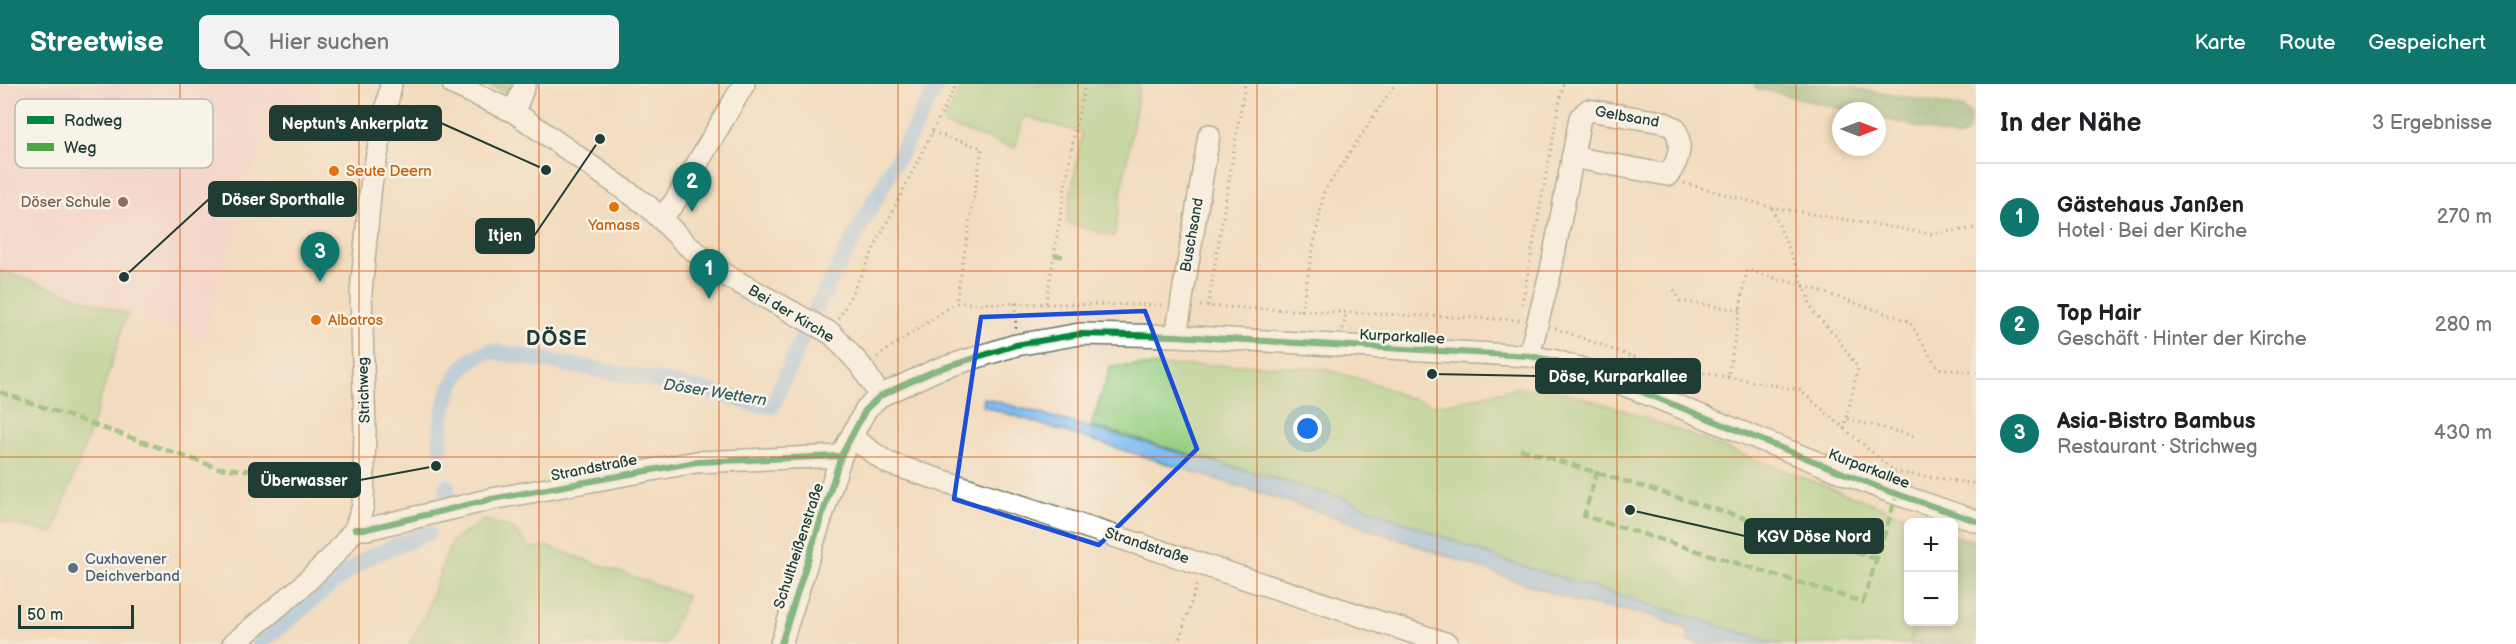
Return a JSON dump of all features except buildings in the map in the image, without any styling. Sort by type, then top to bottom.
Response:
[{"type":"street","name":"Strichweg","points":[[233,644],[300,588],[335,554],[355,529],[363,506],[365,430],[361,293],[370,185],[391,84]]},
{"type":"street","name":"Bei der Kirche","points":[[453,84],[514,112],[648,206],[710,265],[827,332],[862,368],[880,396]]},
{"type":"street","points":[[514,112],[525,84]]},
{"type":"street","points":[[660,218],[674,203],[744,84]]},
{"type":"street","name":"Gelbsand","points":[[1529,356],[1551,270],[1580,118],[1588,110],[1662,122],[1675,128],[1680,138],[1676,165],[1668,175]]},
{"type":"street","name":"Buschsand","points":[[1176,336],[1209,135]]},
{"type":"street","points":[[1572,157],[1668,175]]},
{"type":"street","name":"Kurparkallee","points":[[845,447],[866,409],[880,396],[936,370],[1016,345],[1080,334],[1176,336],[1529,356],[1556,361],[1595,373],[1888,491],[1976,521]]},
{"type":"street","name":"Strandstraße","points":[[355,529],[368,529],[492,499],[696,462],[845,447],[858,442],[888,463],[1448,644]]},
{"type":"street","name":"Schultheißenstraße","points":[[781,644],[845,447]]},
{"type":"path","points":[[827,332],[956,84]]},
{"type":"path","points":[[1046,303],[1072,146],[1085,84]]},
{"type":"path","points":[[1208,306],[1245,84]]},
{"type":"path","points":[[1301,310],[1324,192],[1395,84]]},
{"type":"path","points":[[1563,84],[1519,320],[1539,322],[1655,365],[1800,390],[1895,472],[1976,484]]},
{"type":"path","points":[[932,132],[982,148],[956,303]]},
{"type":"path","points":[[1668,175],[1694,188],[1771,207],[1932,234],[1976,228]]},
{"type":"path","points":[[1771,207],[1813,312],[1835,335],[1858,368],[1844,429]]},
{"type":"path","points":[[1728,377],[1747,270],[1804,286],[1909,321],[1938,368],[1976,373]]},
{"type":"path","points":[[1674,290],[1680,301],[1741,310]]},
{"type":"path","points":[[1014,303],[1016,345]]},
{"type":"path","points":[[1848,419],[1914,436]]},
{"type":"path","points":[[1178,644],[1203,565]]},
{"type":"highlighted area","points":[[1145,311],[1197,449],[1099,545],[954,499],[981,317]]},
{"type":"shaded area","name":"Döser Schule","points":[[0,84],[326,84],[306,143],[265,134],[204,339],[0,270]]},
{"type":"green space","points":[[486,84],[518,84],[513,96]]},
{"type":"green space","points":[[963,84],[1140,84],[1114,236],[1066,223],[1082,133],[1024,116],[1015,148],[943,124]]},
{"type":"green space","points":[[1754,84],[1832,84],[1963,108],[1970,115],[1969,131],[1958,138],[1886,119],[1886,102],[1832,102],[1832,106],[1755,88]]},
{"type":"green space","points":[[0,270],[127,314],[89,434],[53,533],[0,521]]},
{"type":"green space","points":[[1257,365],[1324,369],[1373,383],[1430,404],[1449,404],[1516,388],[1554,389],[1624,410],[1910,518],[1904,518],[1904,626],[1915,626],[1909,644],[1779,644],[1500,559],[1340,497],[1091,426],[1111,366]]},
{"type":"green space","points":[[483,520],[511,527],[531,548],[549,547],[687,596],[667,644],[409,644],[424,618],[451,542]]},
{"type":"green space","points":[[1958,536],[1976,541],[1976,644],[1909,644],[1915,626],[1958,626]]},
{"type":"water","points":[[984,398],[1340,497],[1500,559],[1779,644],[1698,644],[1688,641],[1688,633],[1684,628],[1650,615],[1581,603],[1321,512],[983,406]]},
{"type":"waterway","name":"Döser Wettern","points":[[441,448],[442,419],[450,389],[457,376],[467,365],[478,356],[492,351],[644,378],[772,406],[814,311],[938,84]]},
{"type":"waterway","name":"Döser Wettern","points":[[447,486],[447,492]]},
{"type":"waterway","name":"Döser Wettern","points":[[259,644],[334,582],[369,557],[428,533]]},
{"type":"marked path","points":[[1054,255],[1067,257]]},
{"type":"marked path","points":[[0,392],[218,468],[259,471]]},
{"type":"marked path","points":[[1520,449],[1877,559]]},
{"type":"marked path","points":[[1597,471],[1584,516],[1863,602],[1897,494]]},
{"type":"cycle path","points":[[781,644],[841,456],[866,409],[880,396],[936,370],[1016,345],[1080,334],[1176,336],[1529,356],[1556,361],[1595,373],[1888,491],[1976,521]]},
{"type":"cycle path","points":[[355,529],[367,529],[492,499],[696,462],[841,456]]},
{"type":"place","name":"Itjen","points":[[600,139]]},
{"type":"place","name":"Neptun's Ankerplatz","points":[[546,170]]},
{"type":"place","name":"Seute Deern","points":[[334,171]]},
{"type":"place","name":"Döser Schule","points":[[123,202]]},
{"type":"place","name":"Yamass","points":[[614,207]]},
{"type":"place","name":"Top Hair","points":[[692,212]]},
{"type":"place","name":"Döser Sporthalle","points":[[124,277]]},
{"type":"place","name":"Asia-Bistro Bambus","points":[[320,282]]},
{"type":"place","name":"Gästehaus Janßen","points":[[709,299]]},
{"type":"place","name":"Albatros","points":[[316,320]]},
{"type":"place","name":"Döse, Kurparkallee","points":[[1432,374]]},
{"type":"place","name":"Überwasser","points":[[436,466]]},
{"type":"place","name":"KGV Döse Nord","points":[[1630,510]]},
{"type":"place","name":"Cuxhavener Deichverband","points":[[73,568]]},
{"type":"district","name":"DÖSE","points":[[557,338]]}]
